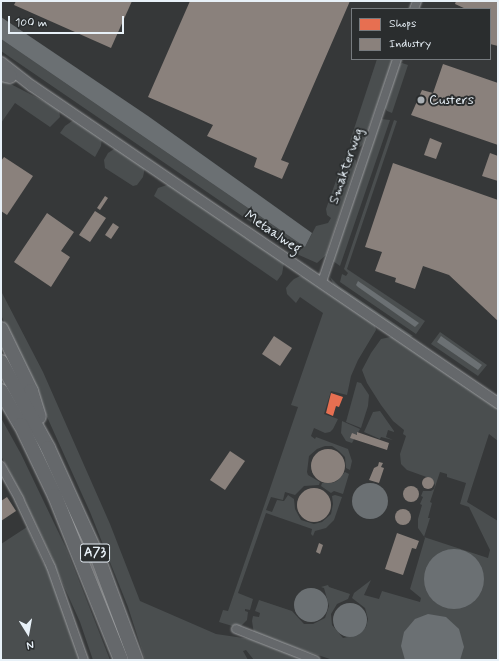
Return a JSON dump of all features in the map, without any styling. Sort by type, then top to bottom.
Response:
[{"type":"highway","name":"A73","points":[[1,329],[30,391],[48,448]]},
{"type":"highway","name":"A73","points":[[1,362],[48,448],[98,558],[136,660]]},
{"type":"highway","name":"A73","points":[[1,391],[21,426],[55,496],[121,660]]},
{"type":"street","name":"Smakterweg","points":[[322,282],[397,60]]},
{"type":"street","name":"Metaalweg","points":[[1,62],[32,86],[498,403]]},
{"type":"street","name":"Metaalweg","points":[[4,74],[32,86]]},
{"type":"street","points":[[1,466],[19,499],[51,567],[84,660]]},
{"type":"street","points":[[236,629],[315,660]]},
{"type":"shaded area","points":[[1,17],[148,116],[312,233],[305,247],[1,39]]},
{"type":"shaded area","points":[[1,39],[305,247],[316,226],[328,223],[331,218],[327,215],[326,209],[344,158],[347,157],[356,160],[356,165],[326,255],[317,263],[299,255],[1,51]]},
{"type":"shaded area","points":[[377,60],[393,60],[363,144],[360,147],[350,143]]},
{"type":"shaded area","points":[[402,63],[408,65],[392,113],[387,111],[385,108],[399,65]]},
{"type":"shaded area","points":[[1,79],[59,109],[60,117],[50,127],[15,103],[1,123]]},
{"type":"shaded area","points":[[75,119],[102,138],[101,146],[95,157],[60,133],[65,126]]},
{"type":"shaded area","points":[[381,119],[390,120],[340,266],[333,261]]},
{"type":"shaded area","points":[[394,120],[397,121],[347,269],[425,321],[416,334],[340,282],[342,274],[346,276],[348,273],[344,269]]},
{"type":"shaded area","points":[[114,149],[118,149],[145,167],[143,177],[137,185],[133,186],[105,168],[104,160],[108,153]]},
{"type":"shaded area","points":[[170,184],[284,263],[282,274],[277,281],[154,196],[158,188]]},
{"type":"shaded area","points":[[300,276],[305,277],[374,322],[376,330],[358,360],[351,376],[347,395],[331,391],[324,414],[338,419],[333,429],[330,432],[325,433],[314,428],[311,436],[315,439],[316,437],[348,449],[352,461],[350,470],[346,468],[345,457],[332,446],[325,446],[317,449],[309,456],[307,472],[308,475],[320,482],[319,485],[304,486],[295,495],[285,492],[283,500],[271,497],[266,510],[272,512],[277,500],[284,501],[288,495],[294,499],[295,509],[301,520],[314,524],[322,522],[331,514],[333,504],[332,496],[335,495],[342,497],[334,520],[326,528],[315,531],[313,536],[311,534],[312,529],[266,513],[238,593],[253,599],[250,610],[245,609],[245,611],[248,612],[247,620],[239,628],[219,622],[223,610],[228,611],[298,407],[291,405],[323,313],[300,297],[296,303],[287,294],[286,288],[294,279]]},
{"type":"shaded area","points":[[330,277],[339,286],[413,336],[409,337],[335,288]]},
{"type":"shaded area","points":[[358,281],[419,323],[415,327],[358,287],[356,285]]},
{"type":"shaded area","points":[[1,291],[43,372],[110,524],[140,601],[216,634],[250,639],[305,660],[254,660],[246,650],[243,651],[248,660],[145,660],[128,607],[90,512],[1,315]]},
{"type":"shaded area","points":[[440,332],[487,365],[478,376],[431,344]]},
{"type":"shaded area","points":[[395,336],[498,408],[498,441],[489,434],[467,502],[498,521],[498,660],[333,660],[254,634],[252,621],[253,616],[259,617],[260,613],[255,611],[259,600],[292,611],[304,624],[313,624],[325,618],[329,606],[324,588],[321,587],[328,585],[329,587],[350,594],[348,599],[337,604],[331,614],[332,625],[343,638],[358,635],[366,627],[368,619],[365,608],[352,598],[354,593],[371,580],[364,595],[379,599],[382,591],[420,602],[421,598],[410,589],[425,538],[424,537],[418,528],[418,519],[422,505],[420,504],[423,497],[421,496],[423,491],[431,491],[434,489],[435,485],[432,479],[407,470],[401,464],[400,454],[406,436],[403,434],[404,430],[393,421],[381,405],[367,383],[362,370],[371,353],[381,339]],"holes":[[[440,472],[447,474],[447,477],[466,483],[460,504],[469,507],[490,550],[488,558],[424,537],[430,518],[428,518],[432,503],[430,502]]]},
{"type":"shaded area","points":[[441,336],[482,365],[478,370],[437,342]]},
{"type":"shaded area","points":[[357,382],[361,383],[369,395],[368,406],[361,428],[346,422]]},
{"type":"shaded area","points":[[380,411],[394,431],[388,430],[386,437],[393,440],[381,437],[380,439],[364,432],[373,412]]},
{"type":"shaded area","points":[[1,418],[21,454],[67,550],[110,660],[93,660],[80,622],[53,562],[87,660],[1,660],[1,544],[27,527],[44,564],[53,560],[22,495],[1,456]]},
{"type":"shaded area","points":[[342,421],[360,429],[352,443],[346,441],[341,433]]},
{"type":"shaded area","points":[[345,472],[349,474],[343,494],[334,491],[331,493],[321,486],[322,483],[332,483],[337,481]]},
{"type":"shaded area","points":[[370,483],[380,486],[385,491],[388,501],[385,511],[380,516],[370,519],[360,516],[355,511],[352,501],[355,491],[360,486]]},
{"type":"shaded area","points":[[448,549],[460,549],[476,557],[482,567],[484,579],[482,591],[476,601],[460,609],[448,609],[432,601],[424,585],[424,573],[432,557]]},
{"type":"shaded area","points":[[314,588],[323,593],[327,598],[327,612],[323,617],[318,621],[308,622],[304,621],[295,612],[294,602],[295,598],[304,589]]},
{"type":"shaded area","points":[[353,603],[362,608],[366,613],[366,627],[362,632],[357,636],[347,637],[343,636],[334,627],[333,617],[334,613],[343,604]]},
{"type":"shaded area","points":[[428,614],[446,617],[459,629],[464,647],[460,660],[405,660],[401,646],[404,632],[415,619]]},
{"type":"building: Shops","points":[[331,393],[343,397],[339,407],[336,406],[333,416],[326,413]]},
{"type":"building: Industry","points":[[16,1],[132,1],[111,48],[14,5]]},
{"type":"building: Industry","points":[[190,1],[350,1],[281,160],[289,163],[282,179],[254,167],[257,158],[207,136],[213,125],[148,97]]},
{"type":"building: Industry","points":[[456,1],[498,1],[498,46],[491,44],[491,8],[464,8],[455,4]]},
{"type":"building: Industry","points":[[443,64],[498,83],[498,145],[411,115],[422,90],[433,93]]},
{"type":"building: Industry","points":[[430,138],[442,143],[436,159],[424,155]]},
{"type":"building: Industry","points":[[490,153],[498,156],[498,181],[482,176]]},
{"type":"building: Industry","points":[[4,157],[33,176],[7,215],[1,211],[1,161]]},
{"type":"building: Industry","points":[[393,163],[498,200],[498,321],[449,275],[423,266],[415,289],[395,282],[396,278],[375,271],[382,252],[365,247]]},
{"type":"building: Industry","points":[[105,196],[108,198],[100,210],[97,208]]},
{"type":"building: Industry","points":[[95,211],[106,218],[90,242],[79,235]]},
{"type":"building: Industry","points":[[47,213],[74,232],[61,251],[70,257],[51,287],[14,262]]},
{"type":"building: Industry","points":[[113,223],[119,227],[111,239],[105,235]]},
{"type":"building: Industry","points":[[274,336],[292,348],[280,366],[262,354]]},
{"type":"building: Industry","points":[[357,432],[389,443],[387,450],[350,438],[352,433],[357,435]]},
{"type":"building: Industry","points":[[325,449],[331,449],[335,450],[342,456],[345,466],[344,473],[338,480],[331,483],[325,483],[321,482],[314,476],[311,469],[311,463],[312,459],[318,452]]},
{"type":"building: Industry","points":[[230,451],[245,461],[225,490],[210,480]]},
{"type":"building: Industry","points":[[379,462],[383,463],[381,467],[384,468],[379,483],[369,480],[374,468],[378,466]]},
{"type":"building: Industry","points":[[426,477],[430,477],[434,483],[430,489],[426,489],[422,485],[422,481]]},
{"type":"building: Industry","points":[[408,486],[414,486],[419,491],[417,500],[414,502],[408,502],[403,497],[403,491]]},
{"type":"building: Industry","points":[[317,488],[324,490],[329,495],[331,505],[329,515],[324,520],[311,522],[304,520],[299,515],[297,502],[299,495],[304,490]]},
{"type":"building: Industry","points":[[7,497],[16,511],[1,521],[1,501]]},
{"type":"building: Industry","points":[[403,509],[409,511],[411,517],[409,523],[403,525],[397,523],[395,517],[397,511]]},
{"type":"building: Industry","points":[[397,533],[419,541],[416,549],[412,548],[403,575],[385,569]]},
{"type":"building: Industry","points":[[319,543],[323,545],[320,554],[316,552]]},
{"type":"place","name":"Custers","points":[[421,100]]}]
